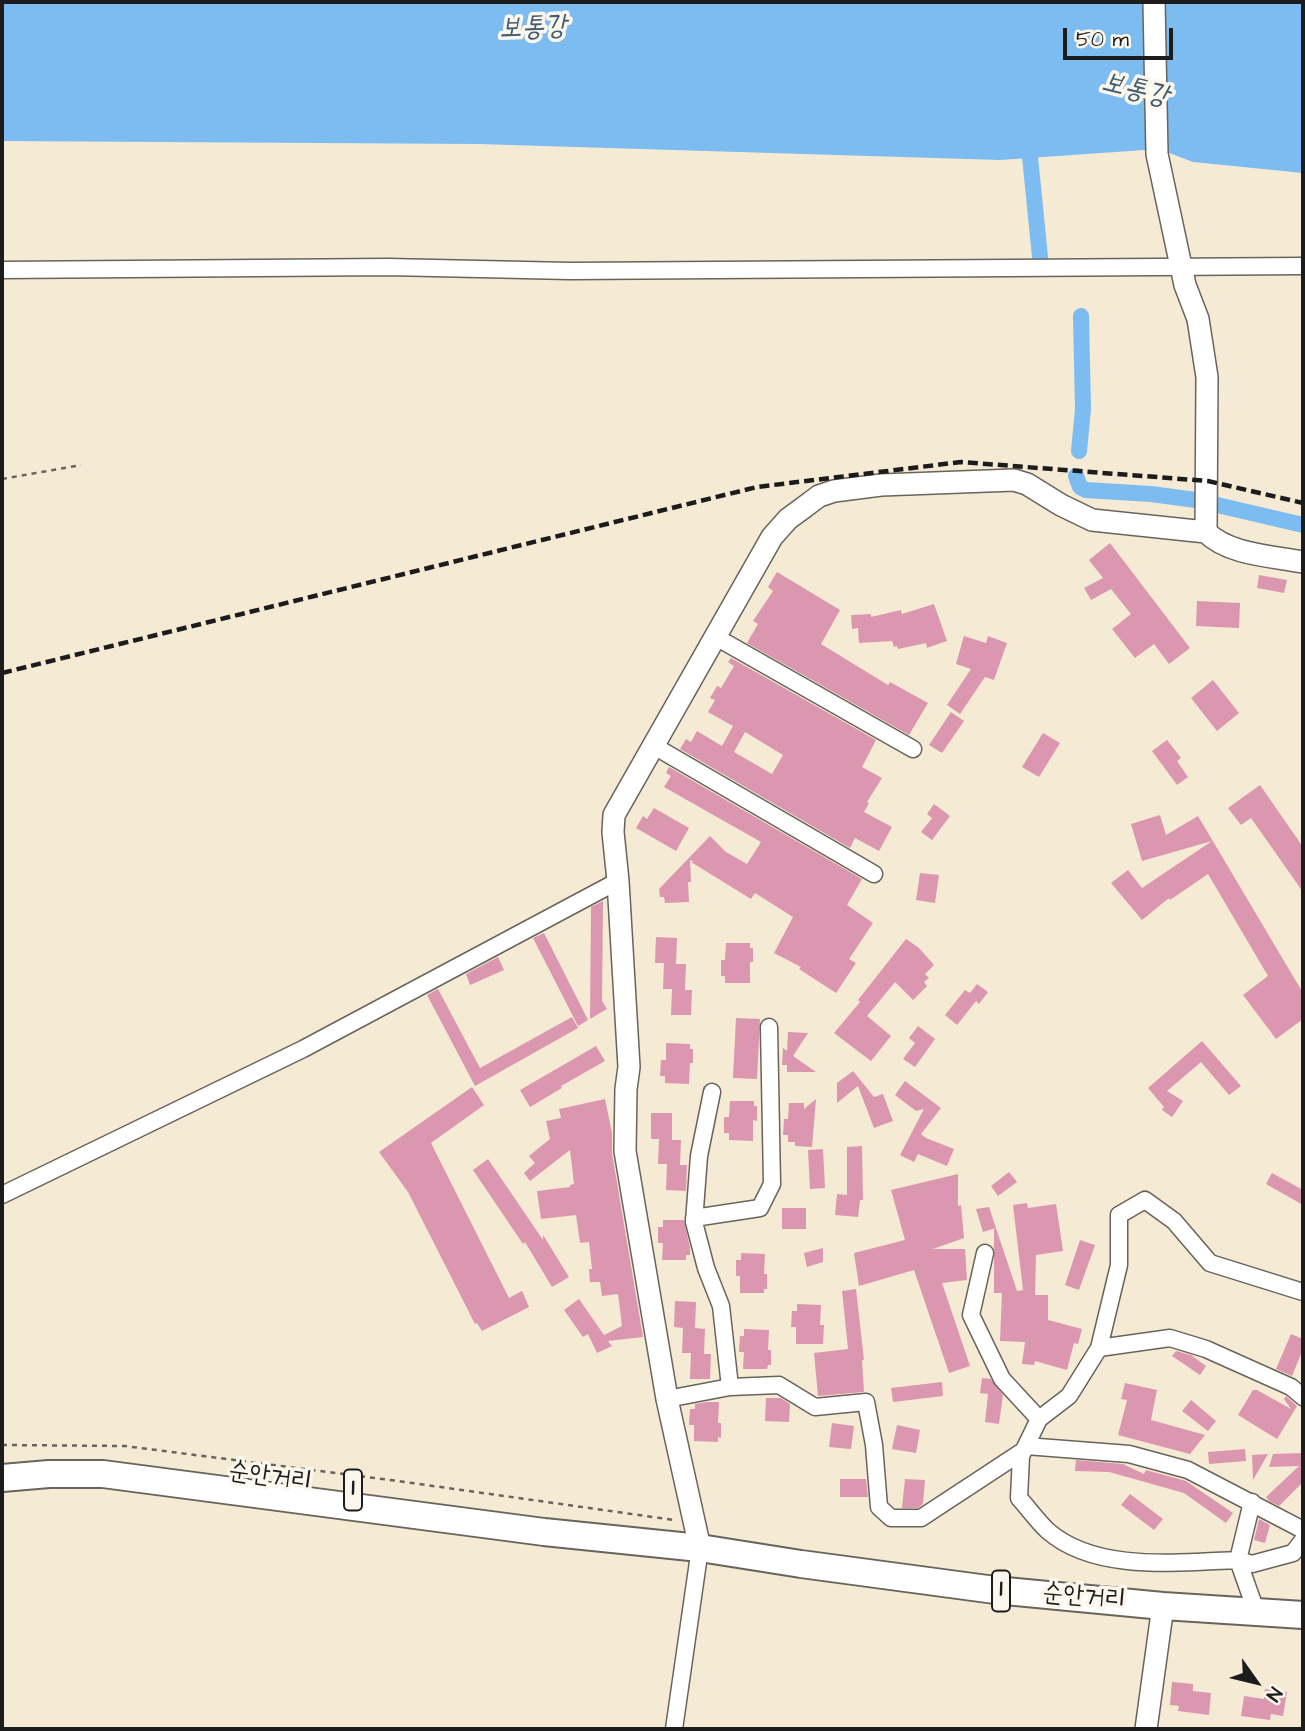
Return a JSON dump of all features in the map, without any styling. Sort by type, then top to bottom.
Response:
[{"type":"main road","name":"순안거리","points":[[2,1460],[151,1461],[641,1526],[700,1548]]},
{"type":"main road","name":"순안거리","points":[[2,1478],[49,1474],[103,1474],[544,1532],[700,1548],[995,1590],[1163,1606],[1303,1615]]},
{"type":"street","points":[[1154,2],[1157,154],[1185,285],[1198,319],[1206,377],[1206,532]]},
{"type":"street","points":[[2,270],[388,267],[570,271],[1303,266]]},
{"type":"street","points":[[674,1729],[700,1548],[667,1399],[625,1151],[629,1067],[618,881],[612,832],[614,816],[772,537],[788,519],[820,496],[834,491],[881,485],[1014,480],[1027,484],[1092,520],[1206,532],[1216,542],[1240,550],[1303,562]]},
{"type":"street","points":[[714,636],[913,749]]},
{"type":"street","points":[[654,746],[874,874]]},
{"type":"street","points":[[2,1195],[303,1049],[618,881]]},
{"type":"street","points":[[694,1219],[760,1208],[772,1184],[769,1027]]},
{"type":"street","points":[[712,1092],[699,1156],[694,1219],[706,1268],[720,1306],[730,1387]]},
{"type":"street","points":[[1303,1292],[1210,1263],[1174,1221],[1145,1200],[1119,1215],[1119,1265],[1099,1348],[1069,1396],[1040,1419],[1021,1456],[1019,1498],[1049,1532],[1081,1551],[1139,1563],[1238,1560],[1252,1564],[1293,1553],[1303,1540]]},
{"type":"street","points":[[985,1253],[971,1315],[1002,1379],[1040,1419]]},
{"type":"street","points":[[1099,1348],[1170,1338],[1206,1349],[1291,1387],[1303,1397]]},
{"type":"street","points":[[667,1399],[730,1387],[779,1385],[815,1407],[866,1402],[874,1445],[879,1507],[891,1518],[921,1518],[1024,1449],[1129,1454],[1188,1470],[1303,1530]]},
{"type":"street","points":[[1252,1502],[1238,1560],[1256,1611]]},
{"type":"street","points":[[1146,1729],[1163,1606]]},
{"type":"path","points":[[2,479],[81,466]]},
{"type":"water","name":"보통강","points":[[2,2],[1303,2],[1303,173],[1193,162],[1159,149],[1000,160],[478,144],[2,141]]},
{"type":"building","points":[[1110,543],[1190,648],[1169,664],[1154,644],[1135,658],[1112,629],[1131,614],[1111,589],[1091,600],[1084,588],[1103,578],[1089,560]]},
{"type":"building","points":[[777,572],[840,610],[821,644],[888,685],[890,682],[928,703],[909,735],[747,643],[758,624],[753,621],[773,591],[768,587]]},
{"type":"building","points":[[1259,575],[1287,580],[1284,593],[1257,588]]},
{"type":"building","points":[[1197,601],[1240,603],[1239,628],[1196,626]]},
{"type":"building","points":[[934,604],[947,641],[927,648],[926,643],[898,649],[892,641],[859,643],[858,628],[852,629],[851,615],[871,614],[871,617],[901,610],[902,614]]},
{"type":"building","points":[[964,636],[986,643],[988,636],[1007,643],[994,680],[985,677],[960,714],[947,705],[971,669],[956,664]]},
{"type":"building","points":[[731,658],[876,740],[862,767],[882,778],[864,812],[892,827],[879,851],[855,838],[850,848],[680,749],[686,739],[691,742],[697,731],[722,746],[733,726],[708,712],[715,700],[710,698],[717,686],[721,688],[734,666],[728,662]],"holes":[[[745,732],[783,755],[772,774],[734,752]]]},
{"type":"building","points":[[1213,680],[1239,713],[1217,731],[1191,698]]},
{"type":"building","points":[[951,712],[964,721],[942,753],[929,745]]},
{"type":"building","points":[[1043,733],[1060,743],[1039,777],[1022,767]]},
{"type":"building","points":[[1167,740],[1181,758],[1177,761],[1188,777],[1177,785],[1152,751]]},
{"type":"building","points":[[669,767],[862,879],[847,905],[873,923],[849,959],[856,963],[836,993],[799,969],[801,967],[774,953],[793,917],[755,893],[751,899],[690,860],[689,902],[665,903],[664,897],[660,897],[659,889],[710,836],[726,852],[747,864],[761,842],[664,787],[671,776],[666,773]]},
{"type":"building","points":[[1260,785],[1303,847],[1303,892],[1251,818],[1241,825],[1228,808]]},
{"type":"building","points":[[934,804],[950,816],[932,840],[921,832],[932,818],[927,814]]},
{"type":"building","points":[[654,808],[689,828],[676,851],[636,828],[643,816],[647,819]]},
{"type":"building","points":[[1160,815],[1166,835],[1198,816],[1303,993],[1303,1019],[1276,1039],[1243,995],[1268,976],[1208,874],[1170,900],[1169,898],[1142,920],[1111,883],[1128,870],[1142,888],[1212,841],[1142,861],[1131,824]]},
{"type":"building","points":[[920,873],[939,875],[935,903],[916,900]]},
{"type":"building","points":[[603,901],[602,1001],[607,1009],[590,1019],[591,907]]},
{"type":"building","points":[[544,933],[588,1020],[578,1026],[533,938]]},
{"type":"building","points":[[656,937],[677,938],[676,964],[686,964],[685,990],[692,990],[691,1015],[671,1015],[672,989],[663,989],[664,963],[655,963]]},
{"type":"building","points":[[906,939],[919,948],[934,965],[925,974],[929,978],[924,982],[927,986],[913,1000],[895,982],[867,1016],[891,1036],[871,1061],[834,1033]]},
{"type":"building","points":[[726,943],[750,943],[750,948],[753,948],[750,983],[725,983],[725,976],[721,976],[721,960],[725,960]]},
{"type":"building","points":[[498,957],[504,970],[470,985],[466,974]]},
{"type":"building","points":[[977,984],[988,992],[979,1004],[976,1001],[957,1025],[945,1015],[965,990],[970,993]]},
{"type":"building","points":[[438,989],[480,1068],[572,1017],[578,1028],[475,1086],[427,995]]},
{"type":"building","points":[[736,1018],[760,1019],[757,1079],[733,1078]]},
{"type":"building","points":[[918,1026],[935,1039],[915,1067],[903,1059],[915,1043],[909,1038]]},
{"type":"building","points":[[788,1032],[808,1033],[793,1056],[816,1072],[787,1072],[787,1065],[782,1065],[783,1048],[787,1051]]},
{"type":"building","points":[[1202,1041],[1241,1086],[1229,1095],[1201,1062],[1167,1091],[1183,1101],[1172,1117],[1162,1110],[1164,1107],[1148,1088]]},
{"type":"building","points":[[666,1043],[690,1044],[690,1049],[693,1049],[689,1084],[665,1083],[665,1076],[660,1076],[661,1060],[666,1060]]},
{"type":"building","points":[[596,1046],[605,1061],[530,1107],[520,1090]]},
{"type":"building","points":[[853,1071],[874,1097],[883,1094],[893,1121],[874,1128],[858,1086],[837,1103],[837,1083]]},
{"type":"building","points":[[905,1081],[941,1108],[921,1134],[954,1149],[947,1166],[918,1154],[914,1162],[900,1155],[924,1109],[916,1111],[895,1095]]},
{"type":"building","points":[[472,1087],[484,1105],[431,1143],[509,1298],[522,1291],[529,1307],[482,1331],[477,1323],[475,1324],[408,1192],[379,1152]]},
{"type":"building","points":[[605,1099],[643,1337],[608,1341],[612,1346],[597,1353],[588,1334],[583,1337],[564,1310],[579,1299],[604,1335],[622,1326],[618,1294],[602,1296],[600,1282],[590,1282],[589,1269],[592,1269],[589,1242],[580,1243],[576,1215],[541,1219],[537,1191],[570,1187],[574,1184],[570,1150],[530,1181],[524,1173],[535,1163],[529,1156],[550,1139],[546,1121],[561,1118],[559,1109]]},
{"type":"building","points":[[816,1099],[812,1147],[795,1146],[795,1142],[788,1142],[788,1135],[783,1135],[789,1103],[804,1103],[804,1109]]},
{"type":"building","points":[[730,1101],[754,1101],[754,1106],[757,1106],[757,1121],[753,1120],[753,1141],[729,1140],[729,1133],[724,1133],[724,1117],[729,1117]]},
{"type":"building","points":[[651,1113],[672,1113],[672,1140],[681,1140],[680,1165],[687,1165],[686,1191],[666,1190],[667,1164],[658,1164],[659,1139],[651,1139]]},
{"type":"building","points":[[862,1146],[863,1200],[860,1200],[858,1217],[835,1215],[837,1194],[847,1195],[847,1147]]},
{"type":"building","points":[[823,1149],[825,1188],[810,1189],[808,1150]]},
{"type":"building","points":[[488,1159],[543,1240],[543,1235],[569,1277],[552,1287],[525,1242],[523,1244],[473,1170]]},
{"type":"building","points":[[1009,1172],[1017,1182],[998,1196],[991,1186]]},
{"type":"building","points":[[1272,1173],[1303,1190],[1303,1205],[1266,1184]]},
{"type":"building","points":[[958,1174],[958,1206],[961,1205],[964,1238],[933,1249],[965,1249],[967,1280],[942,1283],[970,1366],[949,1373],[914,1270],[859,1286],[854,1253],[905,1240],[891,1190]]},
{"type":"building","points":[[1027,1203],[1028,1208],[1056,1204],[1063,1251],[1036,1255],[1035,1295],[1048,1295],[1048,1320],[1082,1329],[1078,1344],[1074,1343],[1067,1370],[1035,1361],[1034,1365],[1022,1364],[1025,1342],[1000,1341],[1002,1293],[994,1293],[994,1229],[996,1228],[1017,1291],[1023,1290],[1013,1205]]},
{"type":"building","points":[[989,1207],[996,1228],[983,1232],[976,1209]]},
{"type":"building","points":[[782,1208],[806,1208],[806,1229],[782,1229]]},
{"type":"building","points":[[663,1220],[684,1220],[690,1248],[690,1255],[686,1255],[686,1260],[662,1260],[663,1243],[658,1243],[658,1227],[663,1227]]},
{"type":"building","points":[[1080,1240],[1095,1245],[1079,1290],[1065,1285]]},
{"type":"building","points":[[823,1248],[823,1262],[807,1267],[804,1253]]},
{"type":"building","points":[[741,1253],[765,1254],[764,1274],[767,1274],[767,1289],[764,1289],[764,1293],[740,1293],[736,1260],[741,1260]]},
{"type":"building","points":[[856,1289],[864,1360],[864,1392],[818,1396],[814,1353],[848,1349],[842,1291]]},
{"type":"building","points":[[675,1301],[696,1302],[695,1328],[705,1329],[704,1354],[711,1354],[710,1379],[690,1379],[691,1353],[682,1353],[683,1328],[674,1327]]},
{"type":"building","points":[[797,1304],[821,1305],[823,1344],[796,1344],[796,1327],[791,1327],[792,1311],[797,1311]]},
{"type":"building","points":[[744,1329],[769,1330],[768,1350],[771,1350],[771,1365],[768,1365],[767,1369],[743,1369],[744,1352],[739,1352],[740,1336],[744,1336]]},
{"type":"building","points":[[1291,1334],[1303,1339],[1303,1349],[1292,1376],[1276,1369]]},
{"type":"building","points":[[1176,1351],[1191,1355],[1206,1366],[1200,1375],[1172,1356]]},
{"type":"building","points":[[982,1378],[991,1379],[1003,1395],[999,1424],[985,1422],[988,1394],[980,1393]]},
{"type":"building","points":[[942,1382],[943,1396],[893,1402],[891,1388]]},
{"type":"building","points":[[1125,1383],[1157,1390],[1151,1420],[1205,1435],[1190,1454],[1118,1435],[1127,1400],[1121,1399]]},
{"type":"building","points":[[1253,1390],[1291,1409],[1284,1399],[1286,1396],[1297,1406],[1277,1439],[1238,1415]]},
{"type":"building","points":[[766,1398],[781,1398],[790,1404],[789,1422],[765,1421]]},
{"type":"building","points":[[1191,1400],[1216,1421],[1208,1431],[1182,1411]]},
{"type":"building","points":[[719,1402],[718,1423],[721,1423],[721,1438],[718,1437],[718,1442],[694,1441],[694,1425],[689,1425],[690,1409],[695,1409],[695,1404]]},
{"type":"building","points":[[832,1423],[854,1426],[851,1449],[829,1447]]},
{"type":"building","points":[[897,1425],[920,1430],[916,1453],[892,1449]]},
{"type":"building","points":[[1245,1449],[1246,1461],[1209,1464],[1208,1452]]},
{"type":"building","points":[[1303,1453],[1303,1482],[1279,1506],[1269,1501],[1266,1497],[1299,1466],[1269,1467],[1273,1454]]},
{"type":"building","points":[[1268,1454],[1253,1480],[1252,1455]]},
{"type":"building","points":[[1076,1460],[1123,1464],[1144,1474],[1146,1470],[1186,1481],[1233,1513],[1226,1523],[1184,1493],[1109,1472],[1075,1471]]},
{"type":"building","points":[[840,1479],[866,1479],[868,1497],[840,1497]]},
{"type":"building","points":[[905,1479],[925,1480],[923,1504],[918,1508],[902,1508]]},
{"type":"building","points":[[1130,1494],[1163,1519],[1154,1530],[1121,1505]]},
{"type":"building","points":[[1259,1519],[1270,1525],[1265,1543],[1254,1540]]},
{"type":"building","points":[[1172,1682],[1193,1684],[1193,1691],[1211,1693],[1209,1715],[1178,1711],[1179,1706],[1170,1705]]},
{"type":"building","points":[[1265,1689],[1287,1692],[1283,1716],[1271,1714],[1270,1720],[1241,1716],[1244,1696],[1264,1699]]},
{"type":"waterway","points":[[1028,137],[1040,257]]},
{"type":"waterway","points":[[1079,451],[1083,409],[1081,316]]},
{"type":"waterway","points":[[1076,476],[1080,487],[1086,490],[1196,500]]},
{"type":"waterway","points":[[1213,504],[1303,525]]},
{"type":"railway","points":[[2,673],[757,487],[961,462],[1208,481],[1303,503]]}]
